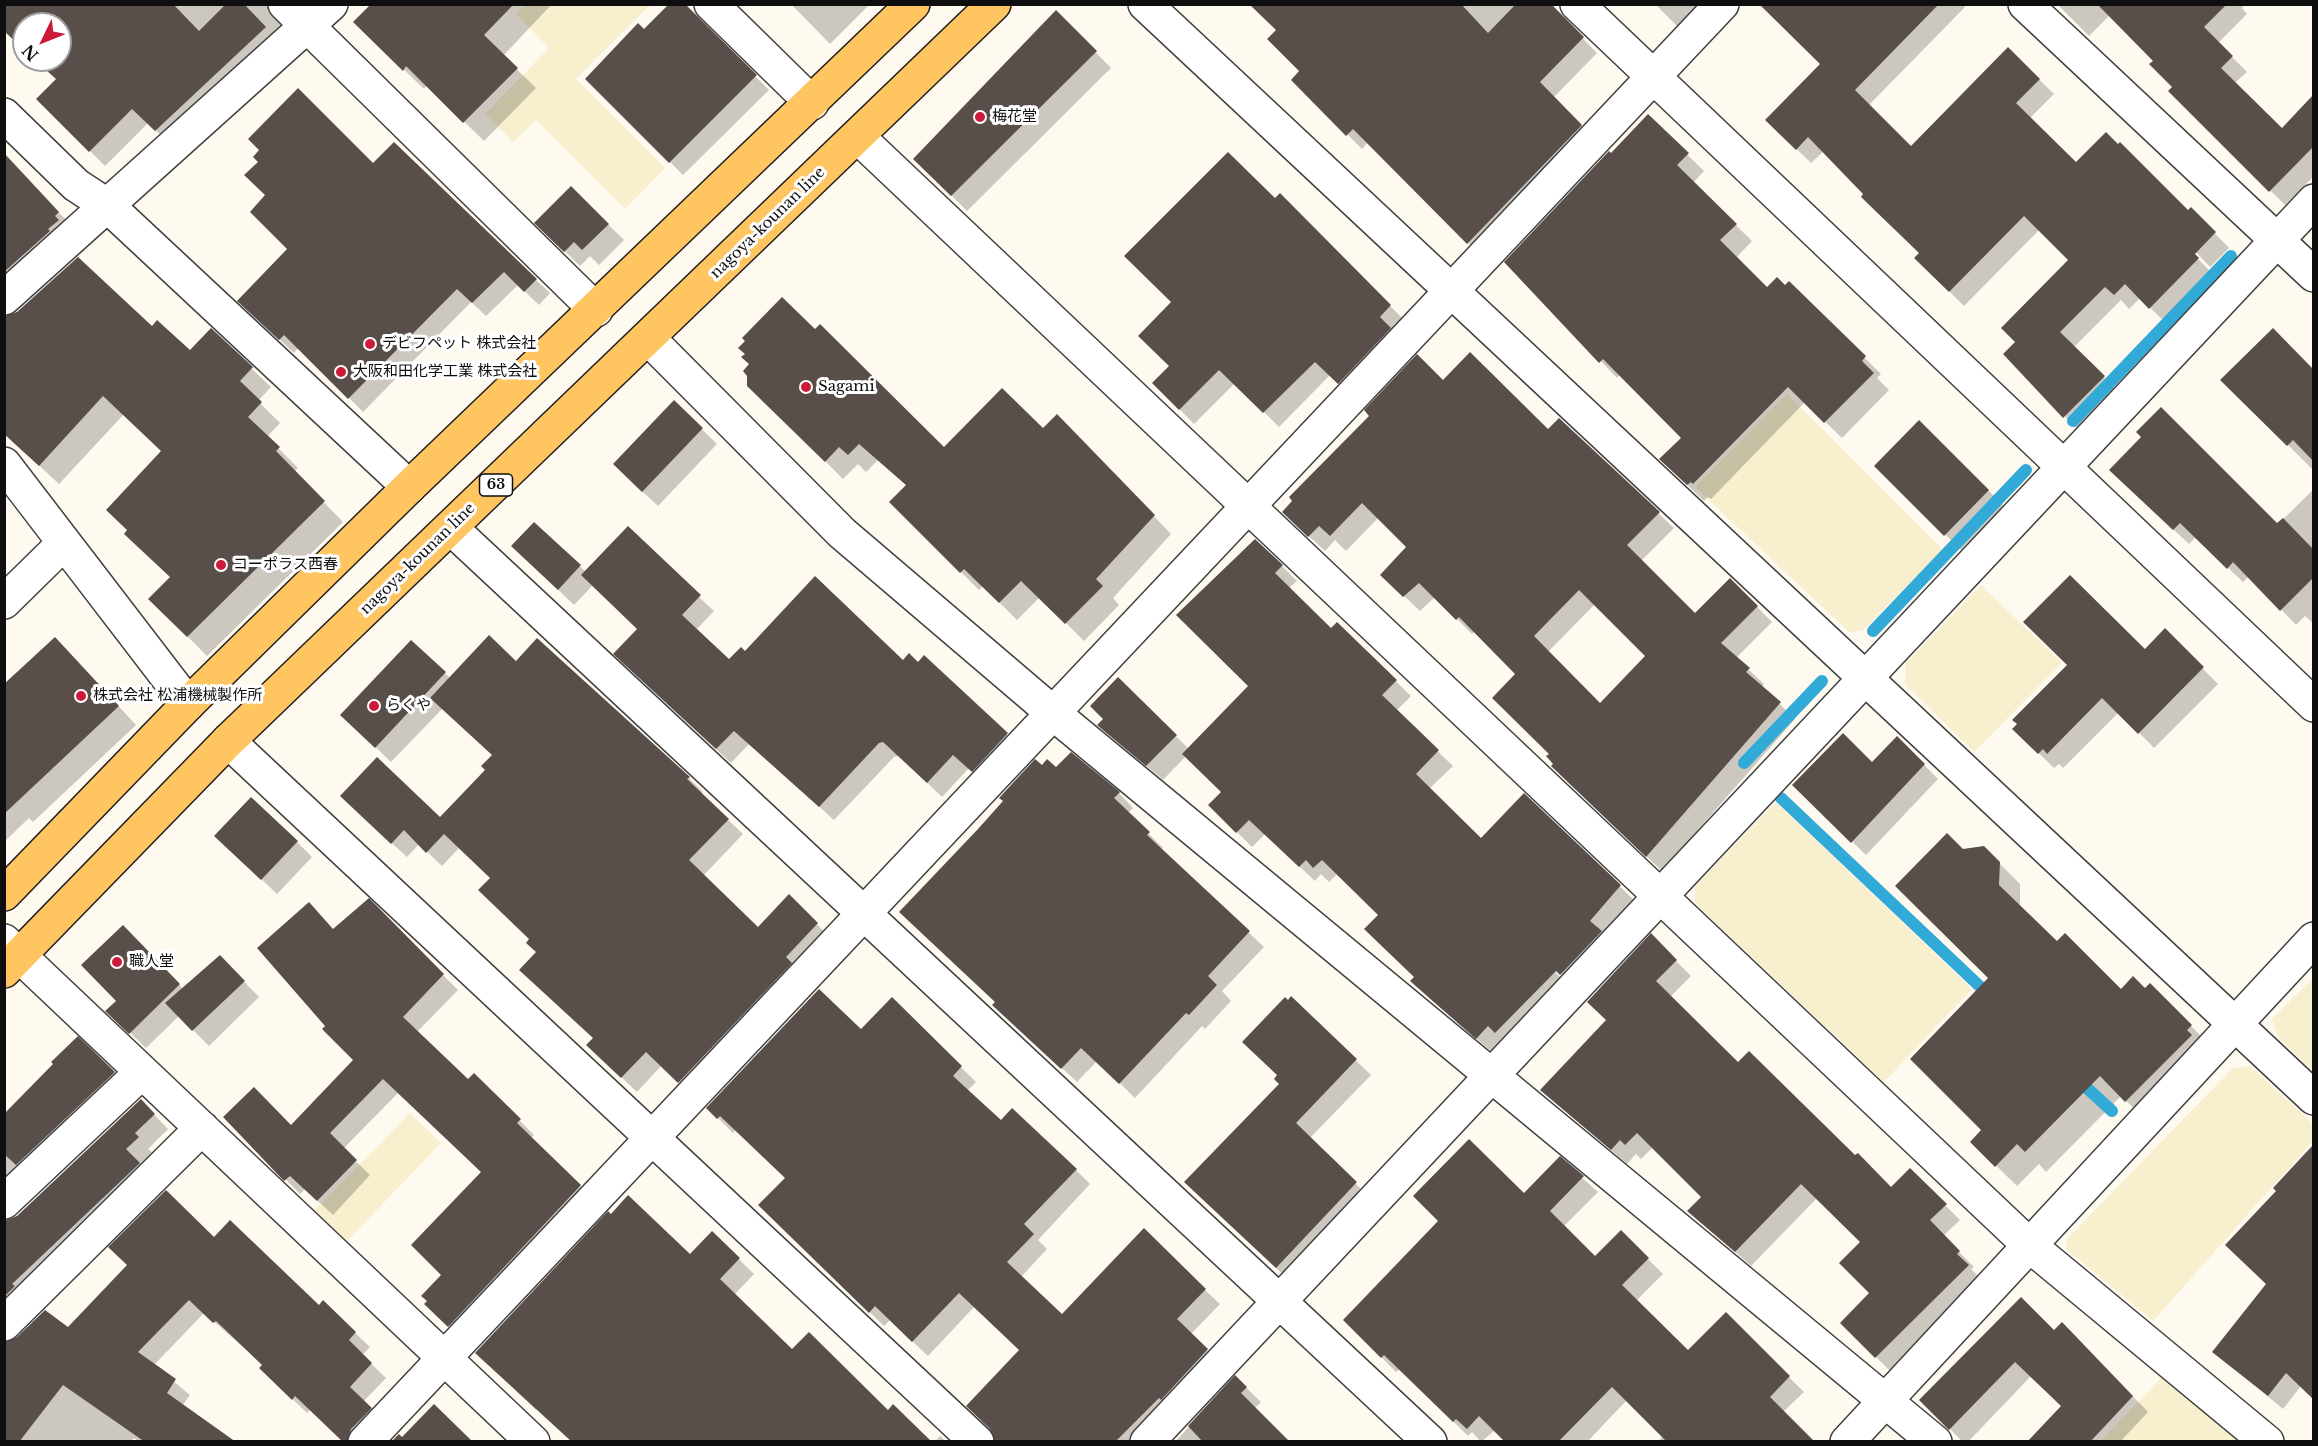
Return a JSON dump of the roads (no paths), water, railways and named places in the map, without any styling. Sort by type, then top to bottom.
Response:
[{"type":"main road","points":[[4,894],[188,704],[409,487],[913,4]]},
{"type":"main road","name":"nagoya-kounan line","points":[[9,956],[228,741],[994,4]]},
{"type":"street","points":[[4,298],[108,206],[296,15],[331,4]]},
{"type":"street","points":[[711,4],[812,103]]},
{"type":"street","points":[[1145,4],[2313,1098]]},
{"type":"street","points":[[1577,4],[2313,705]]},
{"type":"street","points":[[364,1442],[1722,4]]},
{"type":"street","points":[[2025,4],[2313,275]]},
{"type":"street","points":[[296,15],[596,310]]},
{"type":"street","points":[[4,115],[76,185],[108,206],[409,487]]},
{"type":"street","points":[[858,137],[2029,1245],[2267,1442]]},
{"type":"street","points":[[1147,1442],[2313,201]]},
{"type":"street","points":[[648,338],[842,533],[1053,713],[1935,1442]]},
{"type":"street","points":[[4,464],[188,704]]},
{"type":"street","points":[[451,528],[1430,1442]]},
{"type":"street","points":[[4,602],[64,543]]},
{"type":"street","points":[[228,741],[977,1442]]},
{"type":"street","points":[[1847,1442],[2313,939]]},
{"type":"street","points":[[9,956],[142,1072],[533,1442]]},
{"type":"street","points":[[4,1202],[142,1072]]},
{"type":"street","points":[[4,1324],[202,1128]]},
{"type":"waterway","points":[[2073,421],[2231,256]]},
{"type":"waterway","points":[[1873,631],[2026,470]]},
{"type":"waterway","points":[[1744,763],[1822,681]]},
{"type":"waterway","points":[[1781,798],[1991,997]]},
{"type":"waterway","points":[[2075,1077],[2112,1111]]},
{"type":"place","name":"梅花堂","points":[[980,117]]},
{"type":"place","name":"デビフペット 株式会社","points":[[370,344]]},
{"type":"place","name":"大阪和田化学工業 株式会社","points":[[341,372]]},
{"type":"place","name":"Sagami","points":[[806,387]]},
{"type":"place","name":"コーポラス西春","points":[[221,565]]},
{"type":"place","name":"株式会社 松浦機械製作所","points":[[81,696]]},
{"type":"place","name":"らくや","points":[[374,706]]},
{"type":"place","name":"職人堂","points":[[117,962]]}]
